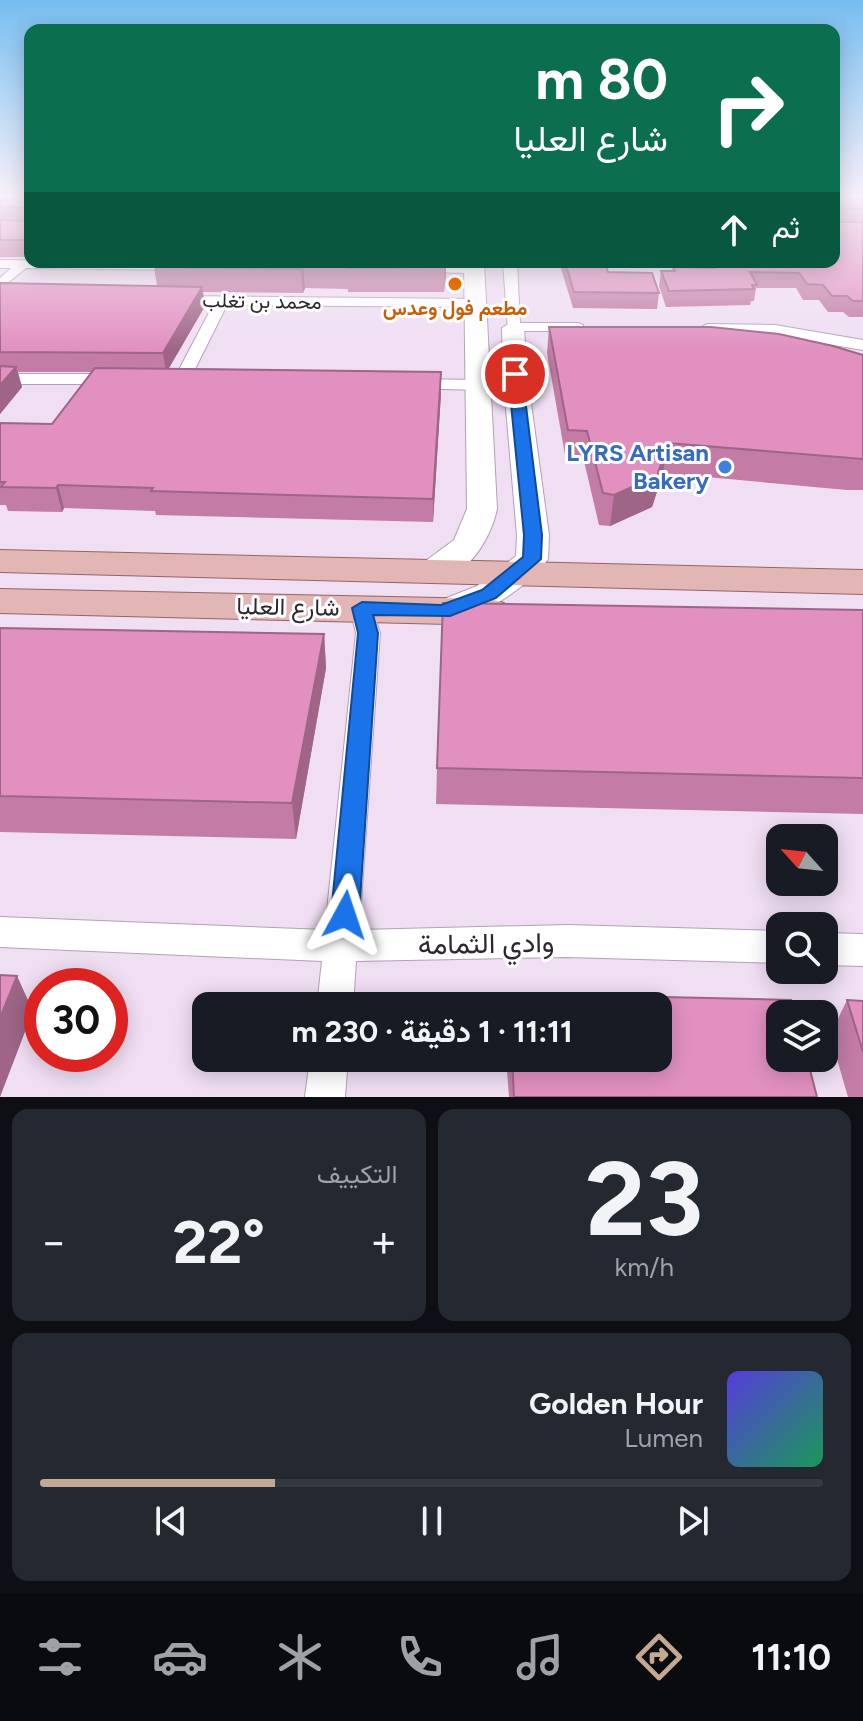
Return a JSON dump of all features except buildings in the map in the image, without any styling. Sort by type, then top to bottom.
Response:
[{"type":"main road","points":[[432,572],[454,560],[472,544],[482,509],[474,268]]},
{"type":"main road","points":[[443,612],[489,594],[532,559],[533,535],[513,328]]},
{"type":"main road","points":[[482,509],[505,518],[529,512]]},
{"type":"main road","name":"شارع العليا","points":[[0,561],[863,582]]},
{"type":"main road","name":"شارع العليا","points":[[0,601],[530,613]]},
{"type":"street","points":[[0,264],[23,264]]},
{"type":"street","points":[[0,285],[23,264]]},
{"type":"street","points":[[395,269],[421,268]]},
{"type":"street","points":[[510,268],[513,328],[590,328]]},
{"type":"street","name":"محمد بن تغلب","points":[[158,299],[475,303]]},
{"type":"street","points":[[182,379],[222,301]]},
{"type":"street","points":[[698,329],[775,330],[863,345]]},
{"type":"street","points":[[0,379],[136,379]]},
{"type":"street","points":[[402,384],[480,385]]},
{"type":"street","points":[[337,992],[368,633],[362,608]]},
{"type":"street","name":"وادي الثمامة","points":[[0,932],[342,946],[567,941],[766,947]]},
{"type":"street","points":[[838,949],[863,950]]},
{"type":"street","points":[[325,1097],[328,1072]]},
{"type":"place","name":"مطعم فول وعدس","points":[[455,284]]},
{"type":"place","name":"LYRS Artisan Bakery","points":[[725,467]]},
{"type":"route","points":[[345,915],[368,633],[362,608],[443,612],[489,594],[532,559],[533,535],[515,374]]}]
